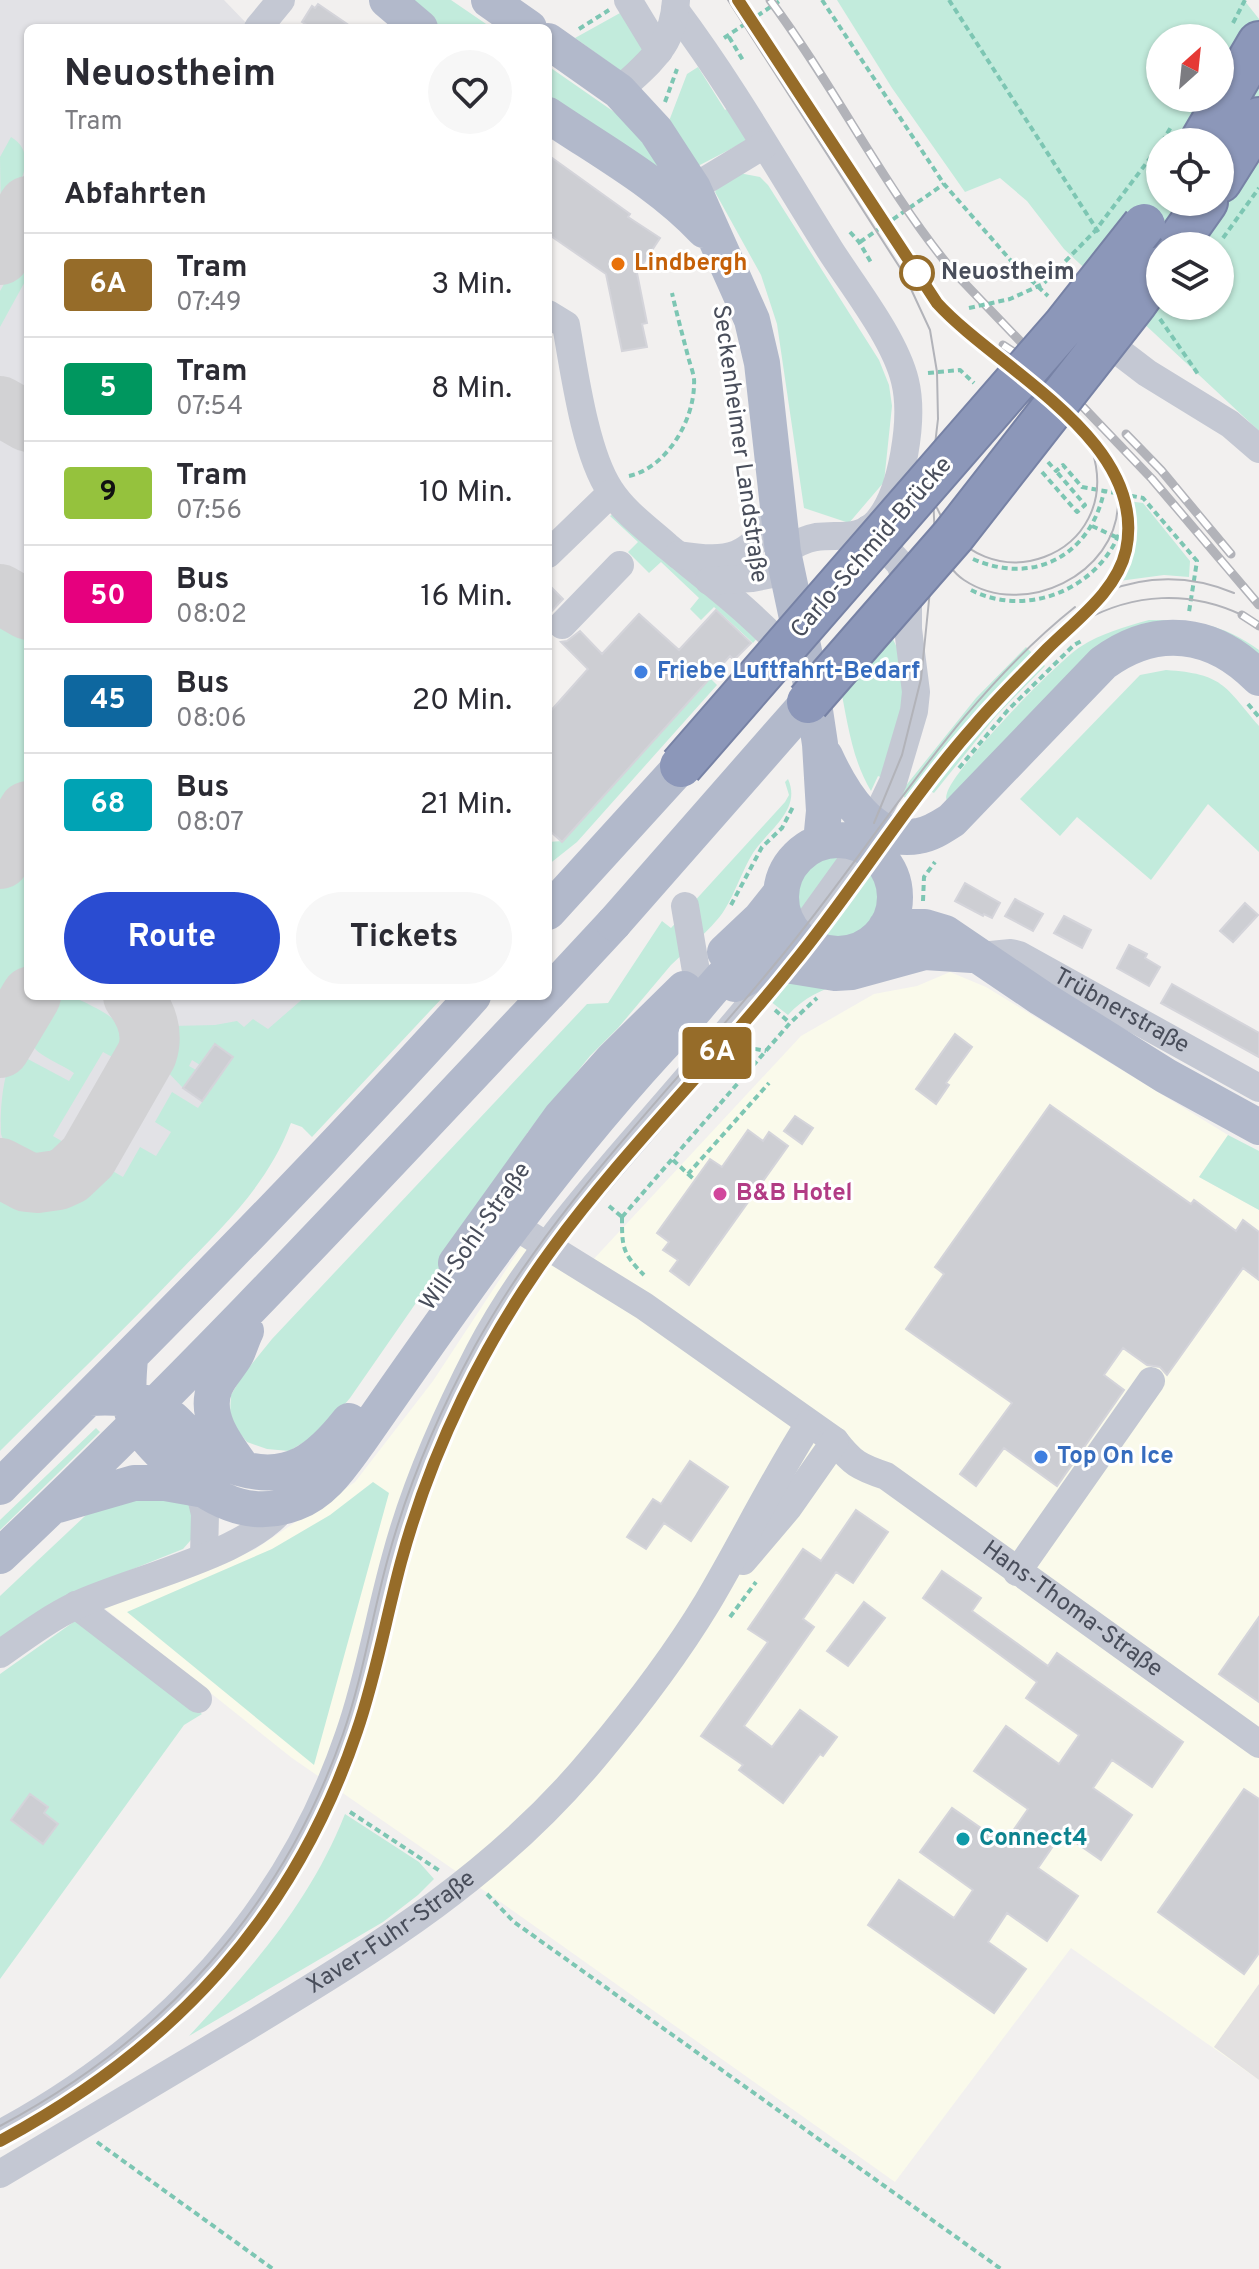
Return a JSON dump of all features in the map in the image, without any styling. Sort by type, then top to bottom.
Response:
[{"type":"highway","points":[[1209,128],[1259,43]]},
{"type":"highway","points":[[1234,159],[1259,119]]},
{"type":"highway","name":"Carlo-Schmid-Brücke","points":[[681,766],[1065,325],[1149,216]]},
{"type":"highway","name":"Carlo-Schmid-Brücke","points":[[810,693],[953,536],[1146,288]]},
{"type":"main road","points":[[387,0],[415,24]]},
{"type":"main road","name":"Seckenheimer Landstraße","points":[[489,0],[523,24]]},
{"type":"main road","name":"Seckenheimer Landstraße","points":[[552,44],[619,91],[656,131],[688,198],[724,254],[744,297],[759,342],[777,513],[823,763],[838,809],[859,843],[891,876],[895,902],[886,927]]},
{"type":"main road","name":"Seckenheimer Landstraße","points":[[552,117],[688,198]]},
{"type":"main road","points":[[790,951],[780,894],[789,866],[803,851],[859,843],[901,861],[919,853],[935,841],[1103,663],[1122,649],[1167,637],[1191,638],[1220,647],[1245,664],[1250,686]]},
{"type":"main road","name":"Carlo-Schmid-Brücke","points":[[552,990],[614,923],[810,693]]},
{"type":"main road","points":[[729,948],[765,868],[796,831],[823,763]]},
{"type":"main road","name":"Carlo-Schmid-Brücke","points":[[552,908],[681,766]]},
{"type":"main road","name":"Will-Sohl-Straße","points":[[141,1410],[170,1416],[203,1449],[224,1463],[243,1469],[272,1473],[292,1470],[309,1461],[341,1430],[513,1212],[562,1161],[641,1067],[729,948],[761,918],[780,894]]},
{"type":"main road","points":[[790,951],[844,954],[868,946],[886,927],[925,927],[945,933],[1053,1006],[1166,1076],[1259,1127]]},
{"type":"main road","name":"Will-Sohl-Straße","points":[[199,1489],[224,1501],[252,1508],[285,1506],[314,1493],[333,1476],[513,1212],[561,1117],[613,1059],[757,947],[781,939],[790,951]]},
{"type":"main road","points":[[790,951],[835,973],[852,972],[925,952],[980,956]]},
{"type":"main road","points":[[0,1487],[130,1358],[469,1000]]},
{"type":"main road","name":"Carlo-Schmid-Brücke","points":[[0,1556],[53,1506],[141,1410],[257,1303],[542,1000]]},
{"type":"main road","points":[[243,1469],[220,1434],[213,1416],[214,1389],[235,1357],[257,1303]]},
{"type":"main road","points":[[130,1358],[151,1442],[199,1489]]},
{"type":"main road","points":[[89,1398],[141,1410]]},
{"type":"main road","points":[[53,1506],[134,1483],[165,1483],[199,1489]]},
{"type":"street","points":[[261,24],[281,0]]},
{"type":"street","points":[[621,4],[659,51]]},
{"type":"street","points":[[676,5],[717,43],[764,145],[888,341],[906,384],[906,436],[899,475],[888,505],[868,529],[852,537],[815,537],[798,543],[785,562],[752,578],[709,581]]},
{"type":"street","points":[[619,91],[659,51],[673,28],[676,5]]},
{"type":"street","points":[[688,198],[764,145]]},
{"type":"street","points":[[1056,304],[1147,373],[1230,424],[1259,449]]},
{"type":"street","points":[[552,316],[566,325],[595,460],[607,486],[642,524],[772,635],[810,693]]},
{"type":"street","points":[[552,549],[607,486]]},
{"type":"street","points":[[678,555],[714,559],[737,556],[762,537],[777,513]]},
{"type":"street","points":[[0,2134],[71,2093],[148,2035],[209,1975],[244,1934],[272,1894],[328,1791],[350,1734],[395,1557],[417,1491],[443,1426],[480,1350],[561,1233],[790,951],[859,843],[902,755],[916,692],[908,629],[908,584],[900,564],[868,529]]},
{"type":"street","points":[[562,625],[620,565]]},
{"type":"street","points":[[685,906],[700,990]]},
{"type":"street","name":"Trübnerstraße","points":[[980,956],[1019,955],[1259,1088]]},
{"type":"street","points":[[561,1233],[559,1194],[562,1161]]},
{"type":"street","name":"Hans-Thoma-Straße","points":[[513,1212],[561,1233],[645,1292],[809,1424],[835,1441],[851,1461],[886,1476],[1259,1744]]},
{"type":"street","points":[[1017,1572],[1151,1381]]},
{"type":"street","name":"Xaver-Fuhr-Straße","points":[[706,1604],[809,1424]]},
{"type":"street","name":"Xaver-Fuhr-Straße","points":[[0,2174],[374,1950],[467,1882],[556,1801],[595,1757],[635,1706],[706,1604],[788,1508],[835,1441]]},
{"type":"street","points":[[0,1654],[76,1605],[204,1556],[257,1531],[285,1506],[309,1461]]},
{"type":"street","points":[[199,1489],[205,1514],[204,1556]]},
{"type":"street","points":[[76,1605],[198,1699]]},
{"type":"path","points":[[665,103],[677,69],[781,0]]},
{"type":"path","points":[[822,0],[944,184],[1013,263],[1056,304]]},
{"type":"path","points":[[949,0],[1106,243]]},
{"type":"path","points":[[552,34],[621,4]]},
{"type":"path","points":[[969,308],[1010,299],[1043,284],[1095,231],[1146,164]]},
{"type":"path","points":[[859,242],[944,184]]},
{"type":"path","points":[[1226,232],[1259,188]]},
{"type":"path","points":[[607,486],[611,479],[638,474],[661,460],[676,440],[689,410],[695,383],[672,293]]},
{"type":"path","points":[[1160,320],[1205,386]]},
{"type":"path","points":[[924,373],[960,370],[982,391]]},
{"type":"path","points":[[1046,460],[1085,505],[1077,512],[1046,478]]},
{"type":"path","points":[[1056,471],[1063,465],[1082,487],[1143,498],[1197,561],[1188,614]]},
{"type":"path","points":[[972,558],[1001,569],[1016,570],[1046,564],[1072,549],[1092,526],[1104,491]]},
{"type":"path","points":[[971,590],[991,599],[1010,602],[1056,594],[1092,574],[1108,556],[1118,536],[1092,526]]},
{"type":"path","points":[[1250,686],[1259,717]]},
{"type":"path","points":[[925,927],[921,888],[928,869],[939,858]]},
{"type":"path","points":[[645,1292],[622,1246],[622,1217],[790,1023],[819,996]]},
{"type":"path","points":[[688,1174],[769,1083]]},
{"type":"path","points":[[673,1160],[695,1180]]},
{"type":"path","points":[[603,1212],[609,1206],[622,1217]]},
{"type":"path","points":[[350,1812],[467,1882],[514,1922],[1001,2269]]},
{"type":"path","points":[[95,2140],[273,2269]]},
{"type":"shaded area","points":[[0,0],[224,0],[247,24],[24,24],[24,1000],[331,1000],[0,1351]]},
{"type":"shaded area","points":[[950,972],[986,987],[1228,1135],[1199,1177],[1259,1210],[1259,2080],[1071,1948],[895,2182],[292,1758],[103,1607],[254,1550],[355,1482],[433,1381],[523,1244],[578,1276],[801,1036],[874,994],[917,986]]},
{"type":"shaded area","points":[[1259,1984],[1259,2080],[1214,2047]]},
{"type":"green space","points":[[406,0],[451,0],[486,24],[436,24]]},
{"type":"green space","points":[[837,0],[1244,0],[1259,19],[1259,431],[1064,249],[1027,201],[1000,178],[965,192],[892,88]]},
{"type":"green space","points":[[620,13],[645,51],[621,71],[575,38]]},
{"type":"green space","points":[[698,67],[725,110],[730,107],[750,139],[698,166],[669,121],[687,74]]},
{"type":"green space","points":[[552,69],[630,123],[682,185],[552,100]]},
{"type":"green space","points":[[11,137],[24,153],[22,176],[1,217],[0,157]]},
{"type":"green space","points":[[739,173],[760,177],[768,185],[879,360],[889,385],[892,406],[884,482],[849,523],[804,508],[777,324],[761,275],[715,192],[720,184]]},
{"type":"green space","points":[[24,250],[24,283],[0,327],[0,291]]},
{"type":"green space","points":[[1128,501],[1143,503],[1190,561],[1189,577],[1164,575],[1119,581],[1131,542]]},
{"type":"green space","points":[[615,513],[758,637],[753,643],[714,607],[701,620],[690,609],[699,598],[661,562],[649,573],[628,552],[638,542],[610,516]]},
{"type":"green space","points":[[0,614],[24,628],[24,977],[0,1019]]},
{"type":"green space","points":[[1149,620],[1193,622],[1220,629],[1259,650],[1259,660],[1149,628],[949,805],[947,793],[967,762],[1050,673],[1088,642]]},
{"type":"green space","points":[[888,629],[903,660],[907,686],[887,780],[878,776],[871,791],[854,751],[839,680]]},
{"type":"green space","points":[[1026,647],[1045,666],[996,716],[934,793],[930,791],[917,809],[900,793],[976,698]]},
{"type":"green space","points":[[1166,670],[1200,675],[1221,684],[1259,726],[1259,852],[1208,804],[1151,880],[1077,817],[1060,836],[1020,799],[1140,675]]},
{"type":"green space","points":[[710,678],[717,685],[577,842],[552,862],[552,842],[562,841]]},
{"type":"green space","points":[[788,779],[791,800],[787,810],[753,853],[722,913],[696,942],[691,905],[785,802],[789,795],[785,782]]},
{"type":"green space","points":[[832,852],[843,852],[802,922],[796,899],[799,879],[811,863]]},
{"type":"green space","points":[[862,859],[876,875],[882,891],[881,907],[875,920],[863,931],[848,937],[830,938],[810,931]]},
{"type":"green space","points":[[682,916],[687,950],[590,1056],[528,1132],[468,1228],[350,1398],[321,1432],[289,1451],[267,1449],[247,1442],[230,1414],[231,1395],[272,1339],[587,1004],[608,1003],[662,921],[671,928]]},
{"type":"green space","points":[[792,975],[844,982],[800,1003],[788,1015],[770,1001]]},
{"type":"green space","points":[[78,1000],[96,1008],[121,1028],[122,1041],[114,1058],[103,1052],[53,1136],[65,1143],[56,1154],[44,1159],[12,1151],[1,1134],[1,1115],[4,1083],[14,1056],[24,1057],[69,1081],[74,1073],[38,1052],[32,1045],[31,1027],[45,1002]]},
{"type":"green space","points":[[301,1000],[440,1000],[312,1137],[302,1127],[291,1123],[270,1166],[228,1221],[0,1451],[0,1182],[29,1194],[55,1196],[80,1186],[104,1166],[123,1177],[140,1147],[156,1156],[171,1132],[155,1122],[172,1092],[198,1108],[233,1057],[214,1044],[200,1065],[192,1060],[189,1066],[196,1070],[183,1088],[160,1064],[172,1026],[237,1021],[244,1027],[253,1019],[268,1029]]},
{"type":"green space","points":[[1228,1135],[1259,1151],[1259,1210],[1199,1177]]},
{"type":"green space","points":[[96,1428],[100,1432],[0,1530],[0,1520]]},
{"type":"green space","points":[[373,1482],[389,1493],[314,1765],[127,1612],[272,1549],[330,1515]]},
{"type":"green space","points":[[118,1496],[185,1499],[197,1512],[197,1533],[183,1549],[73,1593],[0,1644],[0,1596],[85,1516]]},
{"type":"green space","points":[[82,1616],[202,1714],[184,1725],[0,1979],[0,1674]]},
{"type":"green space","points":[[345,1814],[419,1862],[434,1879],[383,1922],[189,2036],[257,1959],[297,1905],[331,1847]]},
{"type":"building","points":[[318,4],[347,24],[302,22],[312,6],[315,8]]},
{"type":"building","points":[[552,158],[660,238],[637,273],[647,323],[642,324],[647,347],[622,351],[606,274],[552,237]]},
{"type":"building","points":[[552,588],[563,599],[552,611]]},
{"type":"building","points":[[716,610],[751,643],[734,660],[730,656],[562,842],[552,833],[552,710],[588,669],[561,642],[580,631],[602,654],[639,614],[679,650]]},
{"type":"building","points":[[965,883],[1000,903],[992,918],[955,901]]},
{"type":"building","points":[[1015,899],[1043,914],[1033,931],[1005,916]]},
{"type":"building","points":[[1245,903],[1258,915],[1233,942],[1220,931]]},
{"type":"building","points":[[1064,916],[1091,930],[1082,948],[1054,933]]},
{"type":"building","points":[[1129,945],[1147,954],[1145,958],[1160,967],[1149,986],[1117,968]]},
{"type":"building","points":[[1172,984],[1259,1033],[1259,1057],[1161,1003]]},
{"type":"building","points":[[955,1034],[972,1047],[946,1083],[949,1085],[936,1104],[916,1089]]},
{"type":"building","points":[[215,1044],[233,1057],[202,1101],[183,1088]]},
{"type":"building","points":[[1050,1105],[1191,1204],[1194,1200],[1236,1231],[1243,1220],[1259,1232],[1259,1280],[1243,1268],[1167,1375],[1160,1367],[1147,1365],[1123,1348],[1104,1375],[1124,1390],[1057,1486],[1004,1448],[976,1486],[960,1474],[1012,1403],[906,1329],[944,1274],[935,1267]]},
{"type":"building","points":[[795,1116],[813,1128],[802,1144],[784,1131]]},
{"type":"building","name":"B&B Hotel","points":[[748,1130],[763,1141],[769,1132],[788,1146],[689,1285],[670,1271],[678,1260],[663,1250],[669,1242],[657,1233],[710,1159],[722,1167]]},
{"type":"building","points":[[690,1461],[728,1487],[691,1541],[664,1523],[646,1549],[627,1537],[653,1499],[661,1504]]},
{"type":"building","points":[[856,1510],[888,1532],[853,1583],[836,1572],[803,1619],[814,1627],[744,1726],[772,1747],[800,1710],[837,1737],[783,1803],[739,1770],[743,1765],[701,1736],[768,1642],[748,1629],[803,1549],[821,1561]]},
{"type":"building","name":"Connect4","points":[[942,1571],[981,1598],[972,1611],[1048,1666],[1057,1653],[1183,1742],[1152,1787],[1112,1760],[1093,1788],[1132,1815],[1101,1860],[1062,1833],[1038,1868],[1078,1896],[1047,1941],[1007,1913],[988,1942],[1026,1969],[994,2013],[868,1925],[899,1880],[954,1918],[973,1890],[920,1852],[952,1808],[1004,1844],[1028,1809],[974,1771],[1006,1726],[1059,1764],[1079,1735],[1026,1698],[1037,1682],[923,1598]]},
{"type":"building","points":[[864,1602],[885,1618],[848,1666],[827,1651]]},
{"type":"building","points":[[1259,1617],[1259,1702],[1219,1674]]},
{"type":"building","points":[[1244,1789],[1259,1799],[1259,1953],[1244,1974],[1158,1912]]},
{"type":"building","points":[[30,1794],[48,1807],[44,1813],[58,1824],[43,1844],[11,1820]]},
{"type":"taxiway","points":[[0,255],[24,213]]},
{"type":"taxiway","points":[[0,406],[24,420]]},
{"type":"taxiway","points":[[0,594],[24,608]]},
{"type":"taxiway","points":[[0,859],[24,818]]},
{"type":"taxiway","points":[[0,1048],[29,1000]]},
{"type":"taxiway","points":[[0,1168],[27,1182],[37,1183],[69,1175],[88,1157],[147,1054],[150,1038],[148,1024],[136,1000]]},
{"type":"tram line","points":[[728,0],[904,274],[930,330],[937,372],[938,419],[932,470],[935,541],[921,679],[902,755],[874,823]]},
{"type":"tram line","name":"6A","points":[[0,2141],[76,2098],[114,2071],[182,2012],[248,1938],[277,1897],[327,1807],[358,1730],[402,1558],[424,1493],[444,1441],[486,1353],[515,1304],[587,1203],[792,966],[972,728],[1104,592],[1122,563],[1127,548],[1126,516],[1117,480],[1110,466],[1085,431],[958,324],[928,292],[738,0]]},
{"type":"tram line","points":[[0,2141],[62,2105],[119,2065],[171,2021],[218,1973],[260,1921],[329,1803],[363,1714],[402,1561],[429,1478],[463,1398],[505,1321],[580,1212],[793,964],[967,734],[1016,680],[1099,598],[1118,572],[1127,542],[1126,506],[1114,472],[1093,442],[1066,413],[949,316],[919,278],[894,237]]},
{"type":"tram line","points":[[939,449],[958,421],[986,404],[1020,398],[1053,403]]},
{"type":"tram line","points":[[937,508],[958,539],[985,557],[1015,562],[1044,557],[1070,542],[1088,518],[1097,487],[1092,450]]},
{"type":"tram line","points":[[935,541],[951,567],[964,580],[988,591],[1013,595],[1039,592],[1063,583],[1085,569],[1102,551],[1114,528],[1118,503]]},
{"type":"tram line","points":[[1104,592],[1136,582],[1169,579],[1202,583],[1234,593]]},
{"type":"tram line","points":[[1083,621],[1122,605],[1162,598],[1202,601],[1242,615]]},
{"type":"tram line","points":[[0,2126],[114,2053],[164,2010],[210,1963],[251,1912],[287,1857],[317,1798],[350,1712],[388,1558],[415,1476],[462,1371],[506,1294],[577,1196],[812,919],[952,732],[990,687],[1075,607]]},
{"type":"railway","points":[[770,0],[881,171],[952,270],[1152,479],[1259,605]]},
{"type":"railway","points":[[1003,345],[1038,368]]},
{"type":"railway","points":[[1126,434],[1161,470],[1231,554]]},
{"type":"railway","points":[[1242,615],[1259,626]]},
{"type":"place","name":"Lindbergh","points":[[618,264]]},
{"type":"place","name":"Neuostheim","points":[[917,273]]},
{"type":"place","name":"Friebe Luftfahrt-Bedarf","points":[[641,672]]},
{"type":"place","name":"B&B Hotel","points":[[720,1194]]},
{"type":"place","name":"Top On Ice","points":[[1041,1457]]},
{"type":"place","name":"Connect4","points":[[963,1839]]}]
